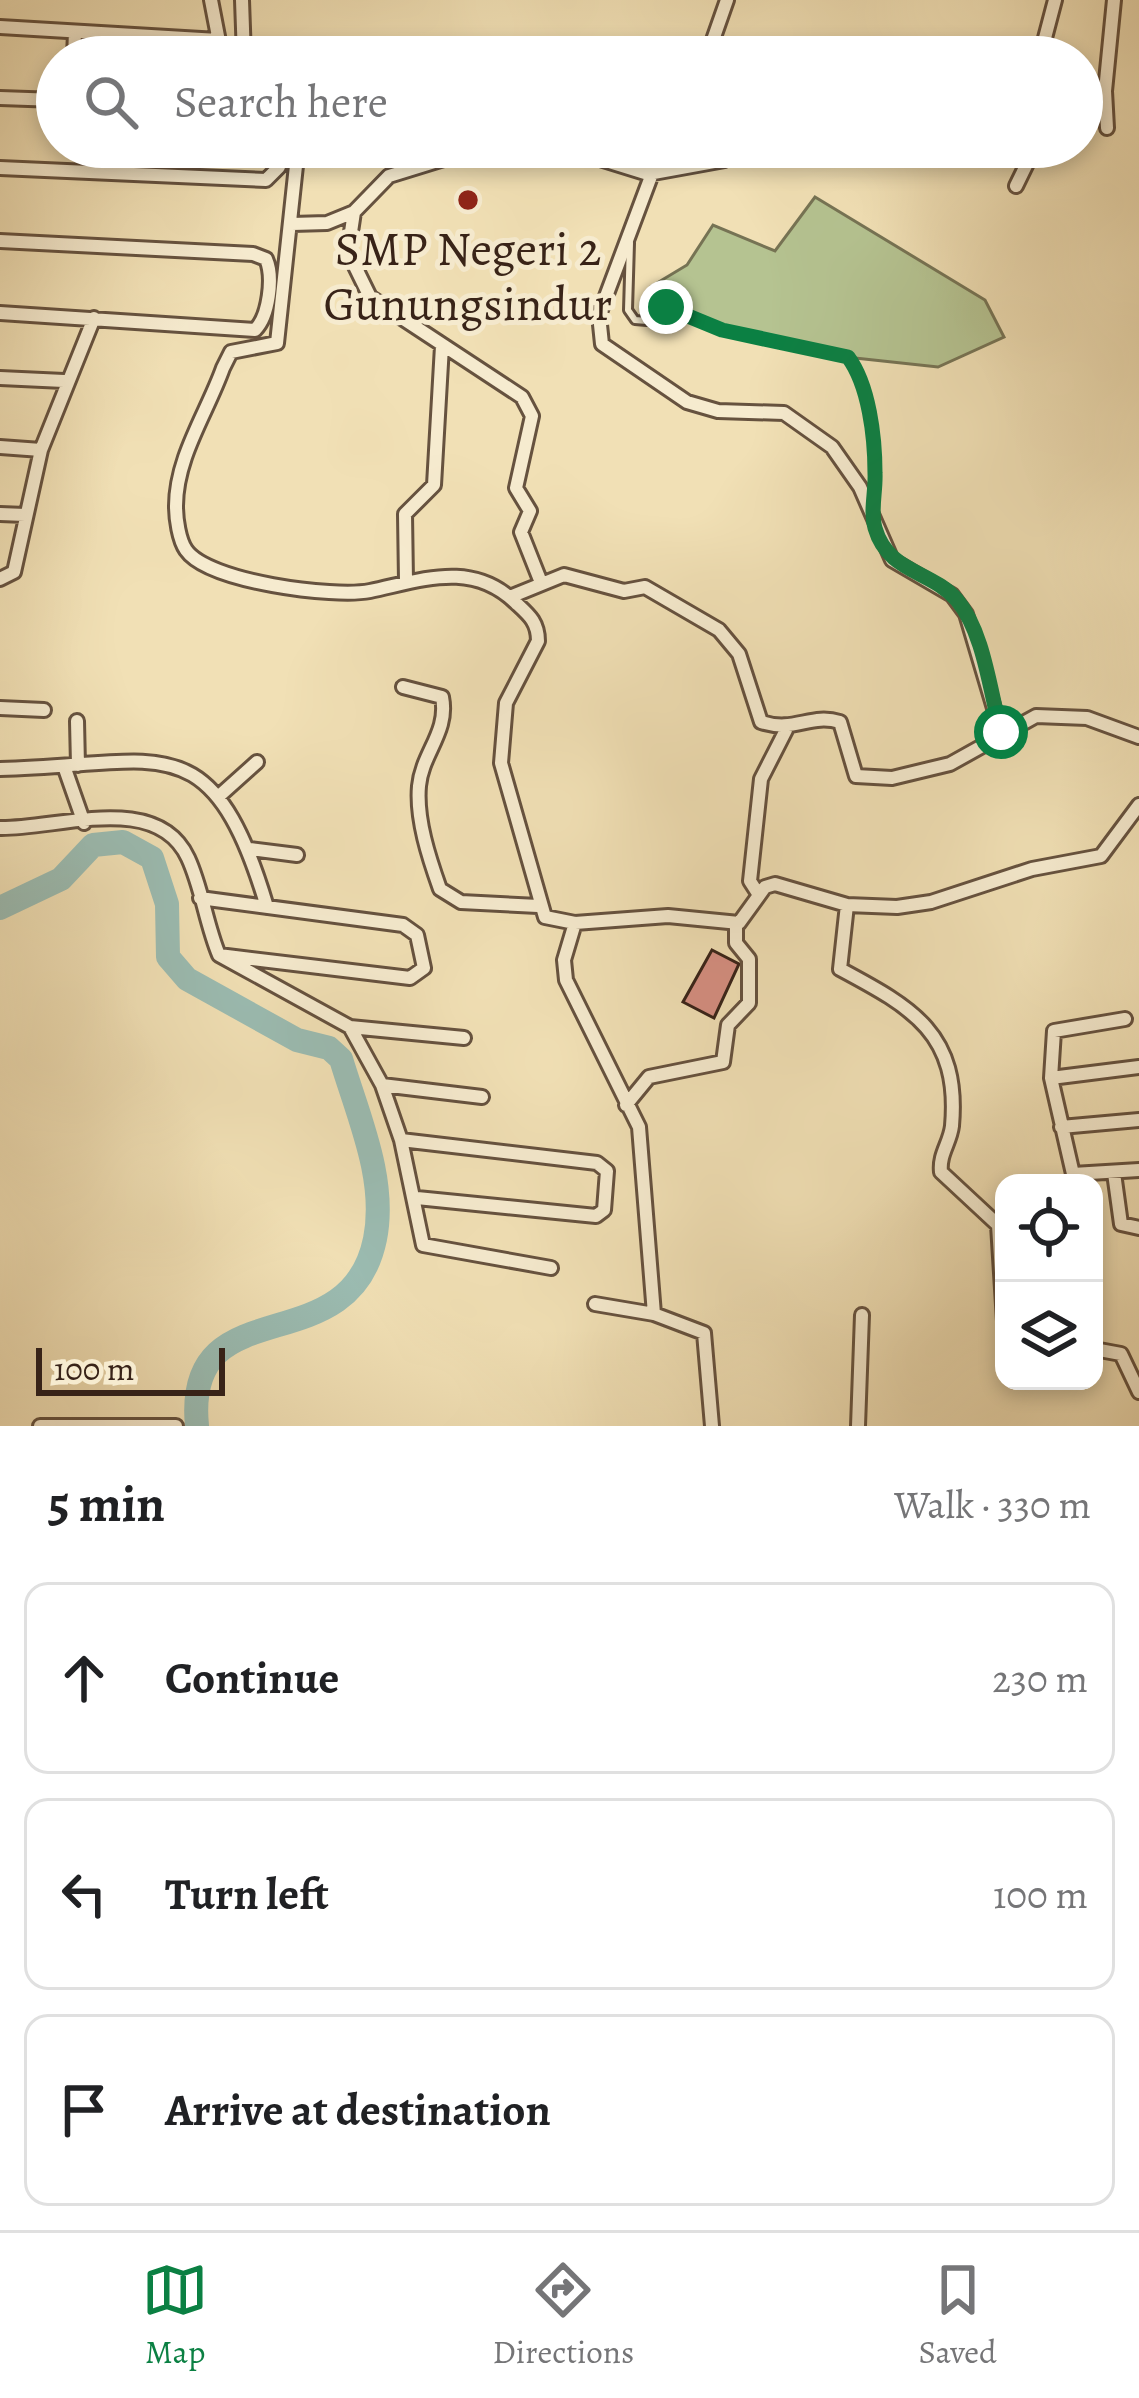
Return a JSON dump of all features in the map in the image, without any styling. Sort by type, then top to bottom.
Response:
[{"type":"street","points":[[211,0],[217,36]]},
{"type":"street","points":[[242,0],[243,36]]},
{"type":"street","points":[[715,36],[728,0]]},
{"type":"street","points":[[1046,36],[1055,0]]},
{"type":"street","points":[[1107,128],[1105,91],[1114,0]]},
{"type":"street","points":[[0,27],[146,36]]},
{"type":"street","points":[[75,32],[75,36]]},
{"type":"street","points":[[0,98],[36,99]]},
{"type":"street","points":[[0,167],[266,180],[277,168]]},
{"type":"street","points":[[296,168],[277,343],[231,352],[184,461],[176,509],[184,549],[224,571],[289,587],[370,591],[406,581],[477,577],[510,597],[538,631],[535,651],[506,703],[501,763],[538,906],[545,917],[575,923],[668,916],[736,923]]},
{"type":"street","points":[[292,224],[327,223],[354,212],[389,176],[415,168]]},
{"type":"street","points":[[630,168],[648,174],[681,168]]},
{"type":"street","points":[[651,168],[597,321],[602,344],[687,403],[718,411],[784,413],[803,422],[843,459],[892,560],[952,595],[966,614],[1001,732]]},
{"type":"street","points":[[1016,185],[1024,168]]},
{"type":"street","points":[[354,212],[348,252],[370,297],[522,397],[532,416],[516,488],[530,512],[520,532],[540,580]]},
{"type":"street","points":[[0,241],[253,254],[270,267],[262,323],[255,329],[0,313]]},
{"type":"street","points":[[0,579],[14,572],[41,450],[64,381],[94,318]]},
{"type":"street","points":[[406,581],[406,514],[434,485],[442,346]]},
{"type":"street","points":[[0,378],[64,381]]},
{"type":"street","points":[[0,447],[41,450]]},
{"type":"street","points":[[0,514],[25,515]]},
{"type":"street","points":[[510,597],[540,580],[564,574],[624,591],[645,587],[719,630],[740,654],[761,722],[786,730],[823,717],[840,722],[856,776],[892,778],[950,764],[1001,732],[1052,715],[1087,718],[1139,737]]},
{"type":"street","points":[[403,687],[442,697],[446,717],[419,784],[424,834],[440,889],[461,902],[538,906]]},
{"type":"street","points":[[0,708],[44,710]]},
{"type":"street","points":[[77,721],[70,766],[84,823]]},
{"type":"street","points":[[759,895],[750,881],[761,778],[786,730]]},
{"type":"street","points":[[0,769],[150,759],[185,770],[218,796],[250,849],[267,907]]},
{"type":"street","points":[[218,796],[257,762]]},
{"type":"street","points":[[626,1105],[649,1077],[723,1062],[728,1025],[749,1003],[749,959],[736,943],[736,923],[771,884],[787,884],[847,905],[913,906],[1032,869],[1092,860],[1109,850],[1139,806]]},
{"type":"street","points":[[0,828],[124,818],[156,823],[189,859],[219,956],[350,1027],[464,1038]]},
{"type":"street","points":[[250,849],[297,855]]},
{"type":"street","points":[[200,898],[408,927],[416,935],[423,970],[410,978],[219,956]]},
{"type":"street","points":[[847,905],[840,969],[892,995],[944,1047],[952,1127],[940,1172],[998,1225],[1002,1282]]},
{"type":"street","points":[[575,923],[564,960],[566,980],[638,1127],[654,1314]]},
{"type":"street","points":[[1125,1019],[1054,1030],[1051,1078],[1073,1174],[1139,1170]]},
{"type":"street","points":[[350,1027],[382,1085],[417,1198],[421,1236],[430,1249],[551,1268]]},
{"type":"street","points":[[1051,1078],[1139,1067]]},
{"type":"street","points":[[382,1085],[482,1097]]},
{"type":"street","points":[[1061,1127],[1139,1120]]},
{"type":"street","points":[[401,1140],[597,1163],[607,1172],[604,1210],[596,1216],[417,1198]]},
{"type":"street","points":[[1114,1173],[1121,1224],[1139,1228]]},
{"type":"street","points":[[596,1304],[654,1314],[707,1337],[712,1426]]},
{"type":"street","points":[[858,1426],[862,1315]]},
{"type":"street","points":[[1103,1351],[1121,1354],[1139,1392]]},
{"type":"street","points":[[40,1426],[176,1426]]},
{"type":"lane","points":[[630,228],[628,310],[634,320],[647,321],[666,307],[722,330],[848,357],[861,374],[876,468],[873,523]]},
{"type":"green space","points":[[815,197],[985,300],[1004,337],[938,367],[855,358],[708,326],[652,286],[687,265],[713,225],[775,251]]},
{"type":"building","points":[[712,950],[739,964],[714,1018],[683,1002]]},
{"type":"waterway","points":[[0,908],[61,879],[93,845],[123,842],[152,858],[167,904],[168,957],[187,979],[297,1040],[329,1048],[341,1059],[374,1171],[375,1239],[359,1278],[334,1302],[240,1338],[215,1355],[200,1382],[197,1426]]},
{"type":"place","name":"SMP Negeri 2 Gunungsindur","points":[[468,200]]},
{"type":"route","points":[[666,307],[722,330],[848,357],[861,374],[876,468],[873,523],[878,537],[892,560],[952,595],[966,614],[1001,732]]}]
